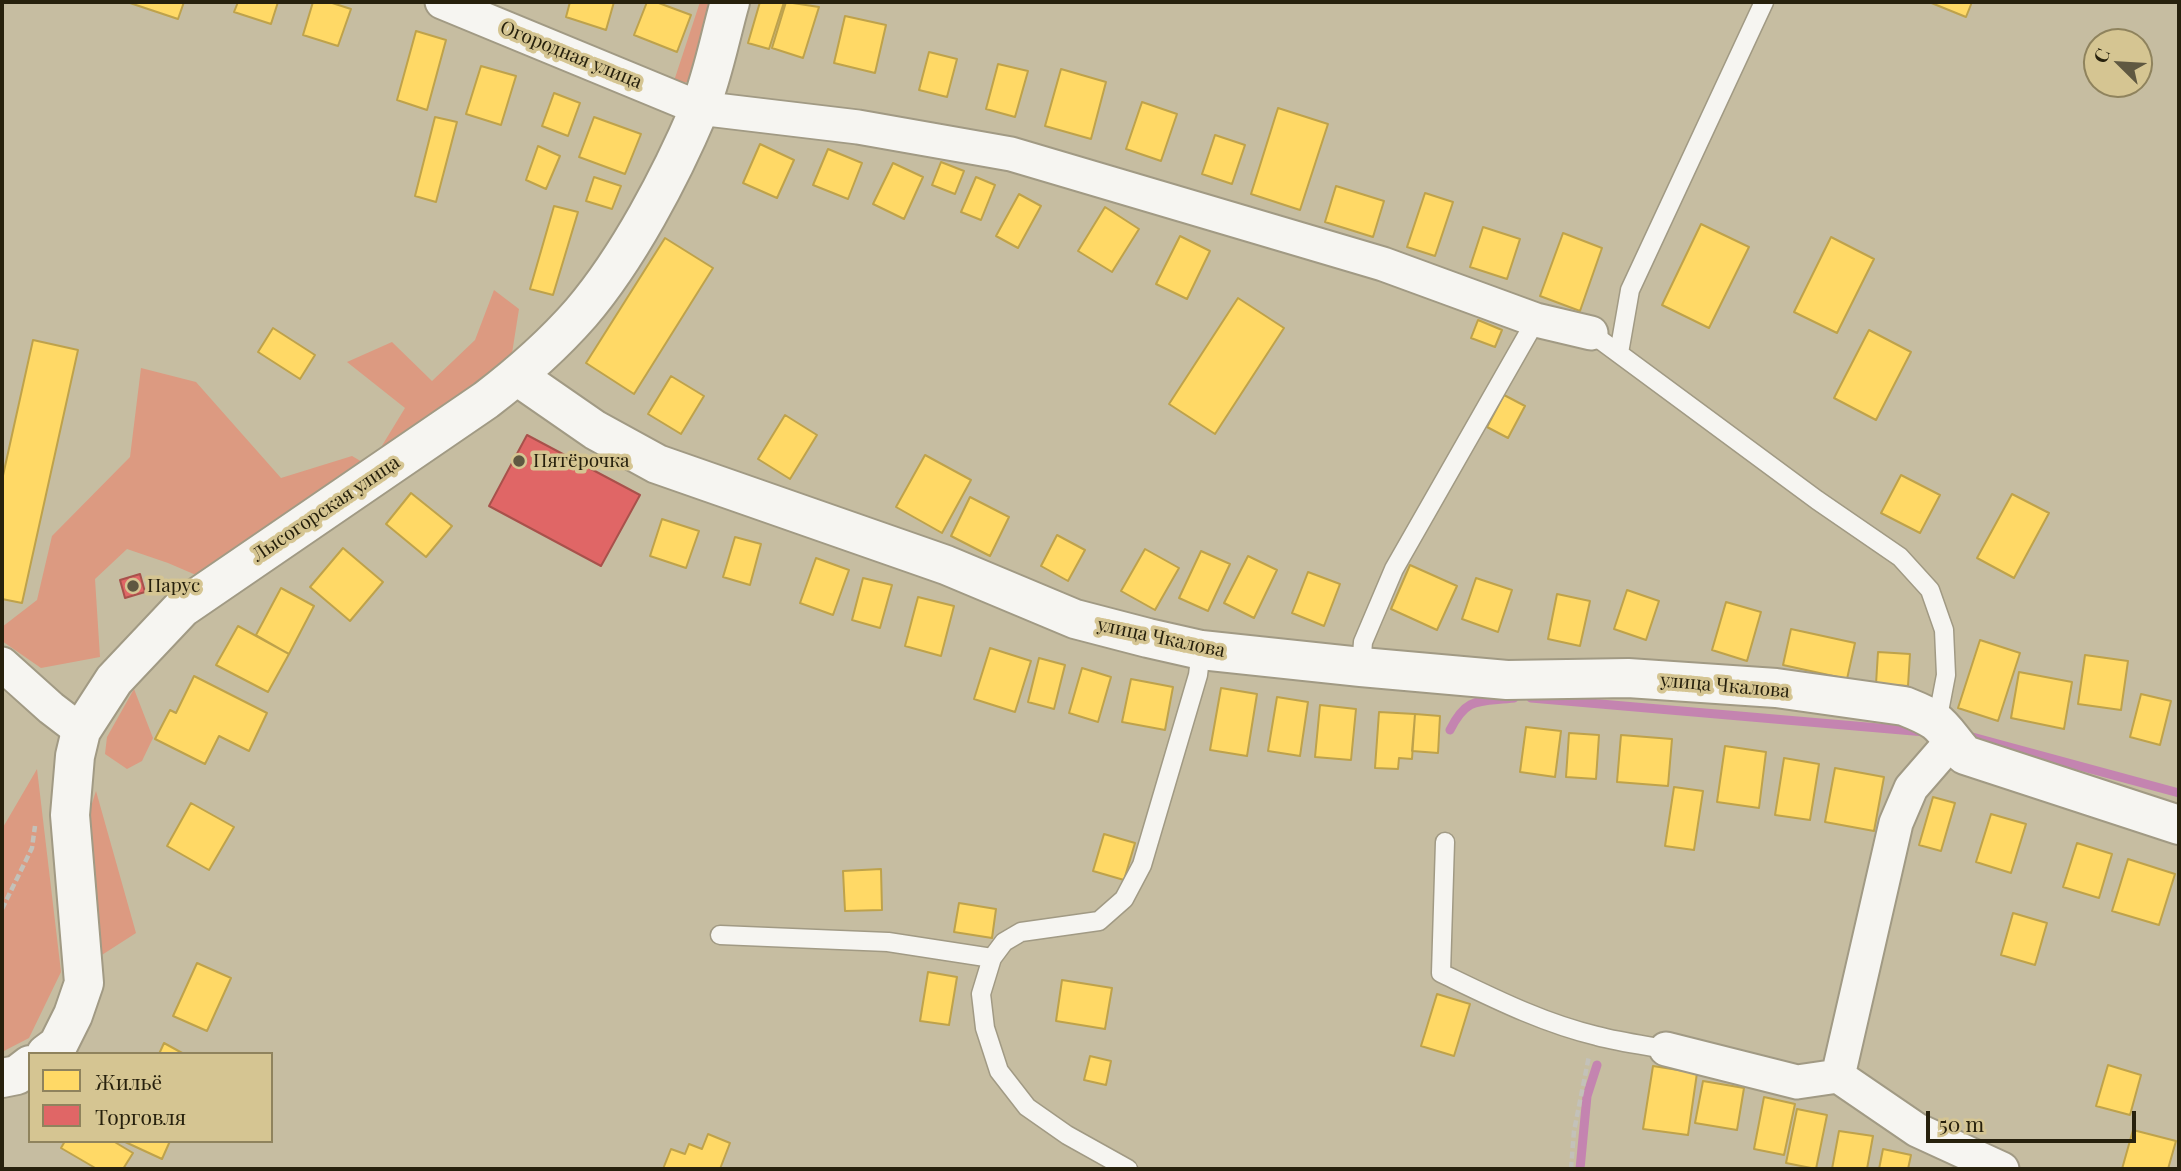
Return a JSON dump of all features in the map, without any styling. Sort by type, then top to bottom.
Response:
[{"type":"street","name":"Огородная улица","points":[[442,2],[699,108],[858,127],[1011,154],[1382,264],[1536,320],[1591,333]]},
{"type":"street","name":"Лысогорская улица","points":[[49,1052],[58,1045],[73,1015],[84,983],[70,815],[75,756],[81,731],[114,681],[182,608],[486,400],[517,376],[581,313],[622,255],[667,177],[699,108],[730,2]]},
{"type":"street","name":"улица Чкалова","points":[[517,376],[594,430],[657,464],[946,565],[1075,619],[1202,650],[1361,667],[1507,680],[1628,678],[1776,688],[1904,706],[1923,714],[1965,755],[2179,825]]},
{"type":"street","points":[[2,664],[81,731]]},
{"type":"street","points":[[1838,1076],[1896,823],[1911,788],[1944,732]]},
{"type":"street","points":[[1666,1049],[1797,1082],[1838,1076],[1917,1130],[2002,1169]]},
{"type":"street","points":[[2,1078],[17,1074],[28,1066]]},
{"type":"lane","points":[[1619,353],[1630,290],[1764,2]]},
{"type":"lane","points":[[1361,667],[1363,642],[1394,569],[1536,320]]},
{"type":"lane","points":[[1591,333],[1817,500],[1900,556],[1930,590],[1944,629],[1944,732]]},
{"type":"lane","points":[[1128,1169],[1067,1135],[1027,1107],[999,1071],[985,1028],[981,994],[992,958],[1004,942],[1021,932],[1099,920],[1124,899],[1142,865],[1198,676],[1202,650]]},
{"type":"lane","points":[[1445,842],[1441,973],[1511,1006],[1595,1036],[1666,1049]]},
{"type":"lane","points":[[720,935],[888,942],[992,958]]},
{"type":"path","points":[[2,909],[32,848],[36,822]]},
{"type":"path","points":[[1571,1169],[1574,1131],[1586,1064],[1595,1036]]},
{"type":"shaded area","points":[[700,2],[717,2],[693,81],[673,84]]},
{"type":"shaded area","points":[[494,290],[519,309],[510,366],[380,449],[405,408],[347,362],[392,342],[432,381],[475,340]]},
{"type":"shaded area","points":[[141,368],[196,382],[281,478],[352,456],[369,466],[210,581],[127,549],[95,579],[100,657],[41,668],[2,641],[2,627],[37,600],[52,536],[130,457]]},
{"type":"shaded area","points":[[134,689],[153,738],[142,761],[127,769],[105,754],[107,737]]},
{"type":"shaded area","points":[[37,769],[61,972],[29,1038],[2,1052],[2,829]]},
{"type":"shaded area","points":[[96,791],[136,933],[94,960],[83,831]]},
{"type":"building: Жильё","points":[[127,2],[184,2],[178,19]]},
{"type":"building: Жильё","points":[[238,2],[278,2],[271,24],[234,12]]},
{"type":"building: Жильё","points":[[313,2],[329,2],[351,9],[338,46],[303,35]]},
{"type":"building: Жильё","points":[[570,2],[614,2],[606,30],[566,17]]},
{"type":"building: Жильё","points":[[647,2],[656,2],[691,15],[677,52],[634,35]]},
{"type":"building: Жильё","points":[[760,2],[784,2],[769,49],[748,43]]},
{"type":"building: Жильё","points":[[786,2],[819,7],[803,58],[772,48]]},
{"type":"building: Жильё","points":[[1929,2],[1972,2],[1966,17]]},
{"type":"building: Жильё","points":[[845,16],[886,25],[875,73],[834,63]]},
{"type":"building: Жильё","points":[[416,31],[446,40],[427,110],[397,100]]},
{"type":"building: Жильё","points":[[929,52],[957,59],[947,97],[919,90]]},
{"type":"building: Жильё","points":[[998,64],[1028,71],[1015,117],[986,109]]},
{"type":"building: Жильё","points":[[481,66],[516,76],[501,125],[466,114]]},
{"type":"building: Жильё","points":[[1061,69],[1106,82],[1091,139],[1045,126]]},
{"type":"building: Жильё","points":[[554,93],[580,103],[568,136],[542,126]]},
{"type":"building: Жильё","points":[[1142,102],[1177,114],[1161,161],[1126,149]]},
{"type":"building: Жильё","points":[[1278,108],[1328,124],[1300,210],[1251,194]]},
{"type":"building: Жильё","points":[[435,117],[457,122],[436,202],[415,196]]},
{"type":"building: Жильё","points":[[594,117],[641,134],[625,174],[579,157]]},
{"type":"building: Жильё","points":[[1215,135],[1245,145],[1232,184],[1202,174]]},
{"type":"building: Жильё","points":[[760,144],[794,160],[777,198],[743,183]]},
{"type":"building: Жильё","points":[[538,146],[560,156],[546,189],[526,180]]},
{"type":"building: Жильё","points":[[828,149],[862,163],[848,199],[813,185]]},
{"type":"building: Жильё","points":[[941,162],[964,171],[955,194],[932,185]]},
{"type":"building: Жильё","points":[[893,163],[923,177],[904,219],[873,204]]},
{"type":"building: Жильё","points":[[594,177],[621,186],[612,209],[586,201]]},
{"type":"building: Жильё","points":[[976,177],[995,185],[981,220],[961,212]]},
{"type":"building: Жильё","points":[[1336,186],[1384,201],[1373,237],[1325,222]]},
{"type":"building: Жильё","points":[[1425,193],[1453,202],[1435,256],[1407,247]]},
{"type":"building: Жильё","points":[[1019,194],[1041,206],[1018,248],[996,236]]},
{"type":"building: Жильё","points":[[554,206],[578,212],[553,295],[530,289]]},
{"type":"building: Жильё","points":[[1105,207],[1139,229],[1112,272],[1078,251]]},
{"type":"building: Жильё","points":[[1701,224],[1749,247],[1709,328],[1662,305]]},
{"type":"building: Жильё","points":[[1483,227],[1520,239],[1507,279],[1470,267]]},
{"type":"building: Жильё","points":[[1563,233],[1602,248],[1580,311],[1540,296]]},
{"type":"building: Жильё","points":[[1180,236],[1210,251],[1187,299],[1156,284]]},
{"type":"building: Жильё","points":[[1831,237],[1874,259],[1837,333],[1794,312]]},
{"type":"building: Жильё","points":[[665,238],[713,268],[634,394],[586,363]]},
{"type":"building: Жильё","points":[[1238,298],[1284,328],[1215,434],[1169,404]]},
{"type":"building: Жильё","points":[[1478,320],[1502,330],[1495,347],[1471,338]]},
{"type":"building: Жильё","points":[[273,328],[315,355],[300,379],[258,352]]},
{"type":"building: Жильё","points":[[1869,330],[1911,352],[1876,420],[1834,398]]},
{"type":"building: Жильё","points":[[33,340],[78,350],[22,603],[2,599],[2,480]]},
{"type":"building: Жильё","points":[[671,376],[704,396],[681,434],[648,414]]},
{"type":"building: Жильё","points":[[1504,395],[1525,406],[1508,438],[1487,427]]},
{"type":"building: Жильё","points":[[785,415],[817,435],[790,479],[758,459]]},
{"type":"building: Жильё","points":[[925,455],[971,480],[942,533],[896,507]]},
{"type":"building: Жильё","points":[[1901,475],[1940,495],[1920,533],[1881,513]]},
{"type":"building: Жильё","points":[[411,493],[452,526],[426,557],[386,524]]},
{"type":"building: Жильё","points":[[2012,494],[2049,513],[2014,578],[1977,558]]},
{"type":"building: Жильё","points":[[970,497],[1009,517],[990,556],[951,536]]},
{"type":"building: Жильё","points":[[662,519],[699,531],[686,568],[650,556]]},
{"type":"building: Жильё","points":[[1057,535],[1085,550],[1068,581],[1041,566]]},
{"type":"building: Жильё","points":[[735,537],[761,544],[750,585],[723,577]]},
{"type":"building: Жильё","points":[[343,548],[383,582],[350,621],[310,587]]},
{"type":"building: Жильё","points":[[1145,549],[1179,568],[1155,610],[1121,591]]},
{"type":"building: Жильё","points":[[1201,551],[1230,564],[1208,611],[1179,598]]},
{"type":"building: Жильё","points":[[1248,556],[1277,570],[1254,618],[1224,603]]},
{"type":"building: Жильё","points":[[816,558],[849,570],[833,615],[800,603]]},
{"type":"building: Жильё","points":[[1410,565],[1457,586],[1437,630],[1391,609]]},
{"type":"building: Жильё","points":[[1308,572],[1340,584],[1324,626],[1292,613]]},
{"type":"building: Жильё","points":[[863,578],[892,585],[880,628],[852,620]]},
{"type":"building: Жильё","points":[[1476,578],[1512,590],[1498,632],[1462,619]]},
{"type":"building: Жильё","points":[[281,588],[314,606],[289,654],[256,635]]},
{"type":"building: Жильё","points":[[1627,590],[1659,601],[1646,640],[1614,629]]},
{"type":"building: Жильё","points":[[1557,594],[1590,601],[1580,646],[1548,639]]},
{"type":"building: Жильё","points":[[918,597],[954,606],[941,656],[905,646]]},
{"type":"building: Жильё","points":[[1726,602],[1761,612],[1747,661],[1712,650]]},
{"type":"building: Жильё","points":[[238,626],[289,654],[268,692],[216,665]]},
{"type":"building: Жильё","points":[[1791,629],[1855,643],[1847,679],[1783,665]]},
{"type":"building: Жильё","points":[[1980,640],[2020,653],[1998,721],[1958,708]]},
{"type":"building: Жильё","points":[[990,648],[1031,661],[1015,712],[974,699]]},
{"type":"building: Жильё","points":[[1878,652],[1910,654],[1908,686],[1876,684]]},
{"type":"building: Жильё","points":[[2085,655],[2128,661],[2121,710],[2078,704]]},
{"type":"building: Жильё","points":[[1039,658],[1065,665],[1054,709],[1028,702]]},
{"type":"building: Жильё","points":[[1082,668],[1111,677],[1098,722],[1069,713]]},
{"type":"building: Жильё","points":[[2019,672],[2072,682],[2064,729],[2011,718]]},
{"type":"building: Жильё","points":[[194,676],[267,713],[249,751],[219,736],[205,764],[155,739],[170,710],[176,713]]},
{"type":"building: Жильё","points":[[1131,679],[1173,687],[1165,730],[1122,722]]},
{"type":"building: Жильё","points":[[1221,688],[1257,694],[1247,756],[1210,750]]},
{"type":"building: Жильё","points":[[2141,694],[2171,701],[2160,745],[2130,737]]},
{"type":"building: Жильё","points":[[1277,697],[1308,702],[1300,756],[1268,751]]},
{"type":"building: Жильё","points":[[1320,705],[1356,709],[1351,760],[1315,757]]},
{"type":"building: Жильё","points":[[1379,712],[1415,714],[1412,759],[1399,758],[1398,769],[1375,768]]},
{"type":"building: Жильё","points":[[1415,714],[1440,716],[1438,753],[1412,751]]},
{"type":"building: Жильё","points":[[1526,727],[1561,731],[1555,777],[1520,772]]},
{"type":"building: Жильё","points":[[1569,733],[1599,735],[1596,779],[1566,777]]},
{"type":"building: Жильё","points":[[1621,735],[1672,739],[1668,786],[1617,782]]},
{"type":"building: Жильё","points":[[1725,746],[1766,752],[1759,808],[1717,802]]},
{"type":"building: Жильё","points":[[1784,758],[1819,764],[1810,820],[1775,815]]},
{"type":"building: Жильё","points":[[1835,768],[1884,777],[1874,831],[1825,822]]},
{"type":"building: Жильё","points":[[1674,787],[1703,791],[1694,850],[1665,846]]},
{"type":"building: Жильё","points":[[1933,797],[1955,803],[1941,851],[1919,845]]},
{"type":"building: Жильё","points":[[191,803],[234,827],[209,870],[167,846]]},
{"type":"building: Жильё","points":[[1991,814],[2026,824],[2011,873],[1976,862]]},
{"type":"building: Жильё","points":[[1104,834],[1135,843],[1124,880],[1093,871]]},
{"type":"building: Жильё","points":[[2077,843],[2112,854],[2099,898],[2063,887]]},
{"type":"building: Жильё","points":[[2128,859],[2175,874],[2159,925],[2112,911]]},
{"type":"building: Жильё","points":[[881,869],[882,910],[845,911],[843,871]]},
{"type":"building: Жильё","points":[[959,903],[996,909],[992,938],[954,932]]},
{"type":"building: Жильё","points":[[2013,913],[2047,923],[2035,965],[2001,955]]},
{"type":"building: Жильё","points":[[197,963],[231,978],[207,1031],[173,1016]]},
{"type":"building: Жильё","points":[[928,972],[957,977],[949,1025],[920,1021]]},
{"type":"building: Жильё","points":[[1062,980],[1112,988],[1105,1029],[1056,1021]]},
{"type":"building: Жильё","points":[[1437,994],[1470,1004],[1454,1056],[1421,1046]]},
{"type":"building: Жильё","points":[[164,1043],[180,1052],[160,1052]]},
{"type":"building: Жильё","points":[[1090,1056],[1111,1061],[1106,1085],[1084,1080]]},
{"type":"building: Жильё","points":[[2108,1065],[2141,1075],[2130,1115],[2096,1106]]},
{"type":"building: Жильё","points":[[1653,1066],[1697,1073],[1688,1135],[1643,1129]]},
{"type":"building: Жильё","points":[[1703,1081],[1744,1088],[1737,1130],[1695,1123]]},
{"type":"building: Жильё","points":[[1764,1097],[1795,1104],[1784,1155],[1754,1149]]},
{"type":"building: Жильё","points":[[1797,1109],[1827,1115],[1816,1169],[1786,1163]]},
{"type":"building: Жильё","points":[[2133,1130],[2176,1141],[2168,1169],[2122,1169]]},
{"type":"building: Жильё","points":[[1839,1131],[1873,1136],[1867,1169],[1832,1169]]},
{"type":"building: Жильё","points":[[708,1134],[730,1143],[720,1169],[663,1169],[671,1149],[685,1154],[689,1144],[702,1149]]},
{"type":"building: Жильё","points":[[64,1143],[116,1143],[133,1153],[123,1169],[97,1169],[61,1148]]},
{"type":"building: Жильё","points":[[127,1143],[169,1143],[162,1159]]},
{"type":"building: Жильё","points":[[1883,1149],[1911,1155],[1908,1169],[1879,1169]]},
{"type":"building: Торговля","points":[[527,435],[640,495],[601,566],[489,506]]},
{"type":"building: Торговля","name":"Парус","points":[[140,574],[145,592],[125,598],[120,580]]},
{"type":"waterway","points":[[1450,730],[1468,706],[1483,701],[1514,698]]},
{"type":"waterway","points":[[1531,698],[1925,732]]},
{"type":"waterway","points":[[1965,735],[2179,793]]},
{"type":"waterway","points":[[1580,1169],[1587,1096],[1597,1065]]},
{"type":"place","name":"Пятёрочка","points":[[519,461]]},
{"type":"place","name":"Парус","points":[[133,586]]}]
